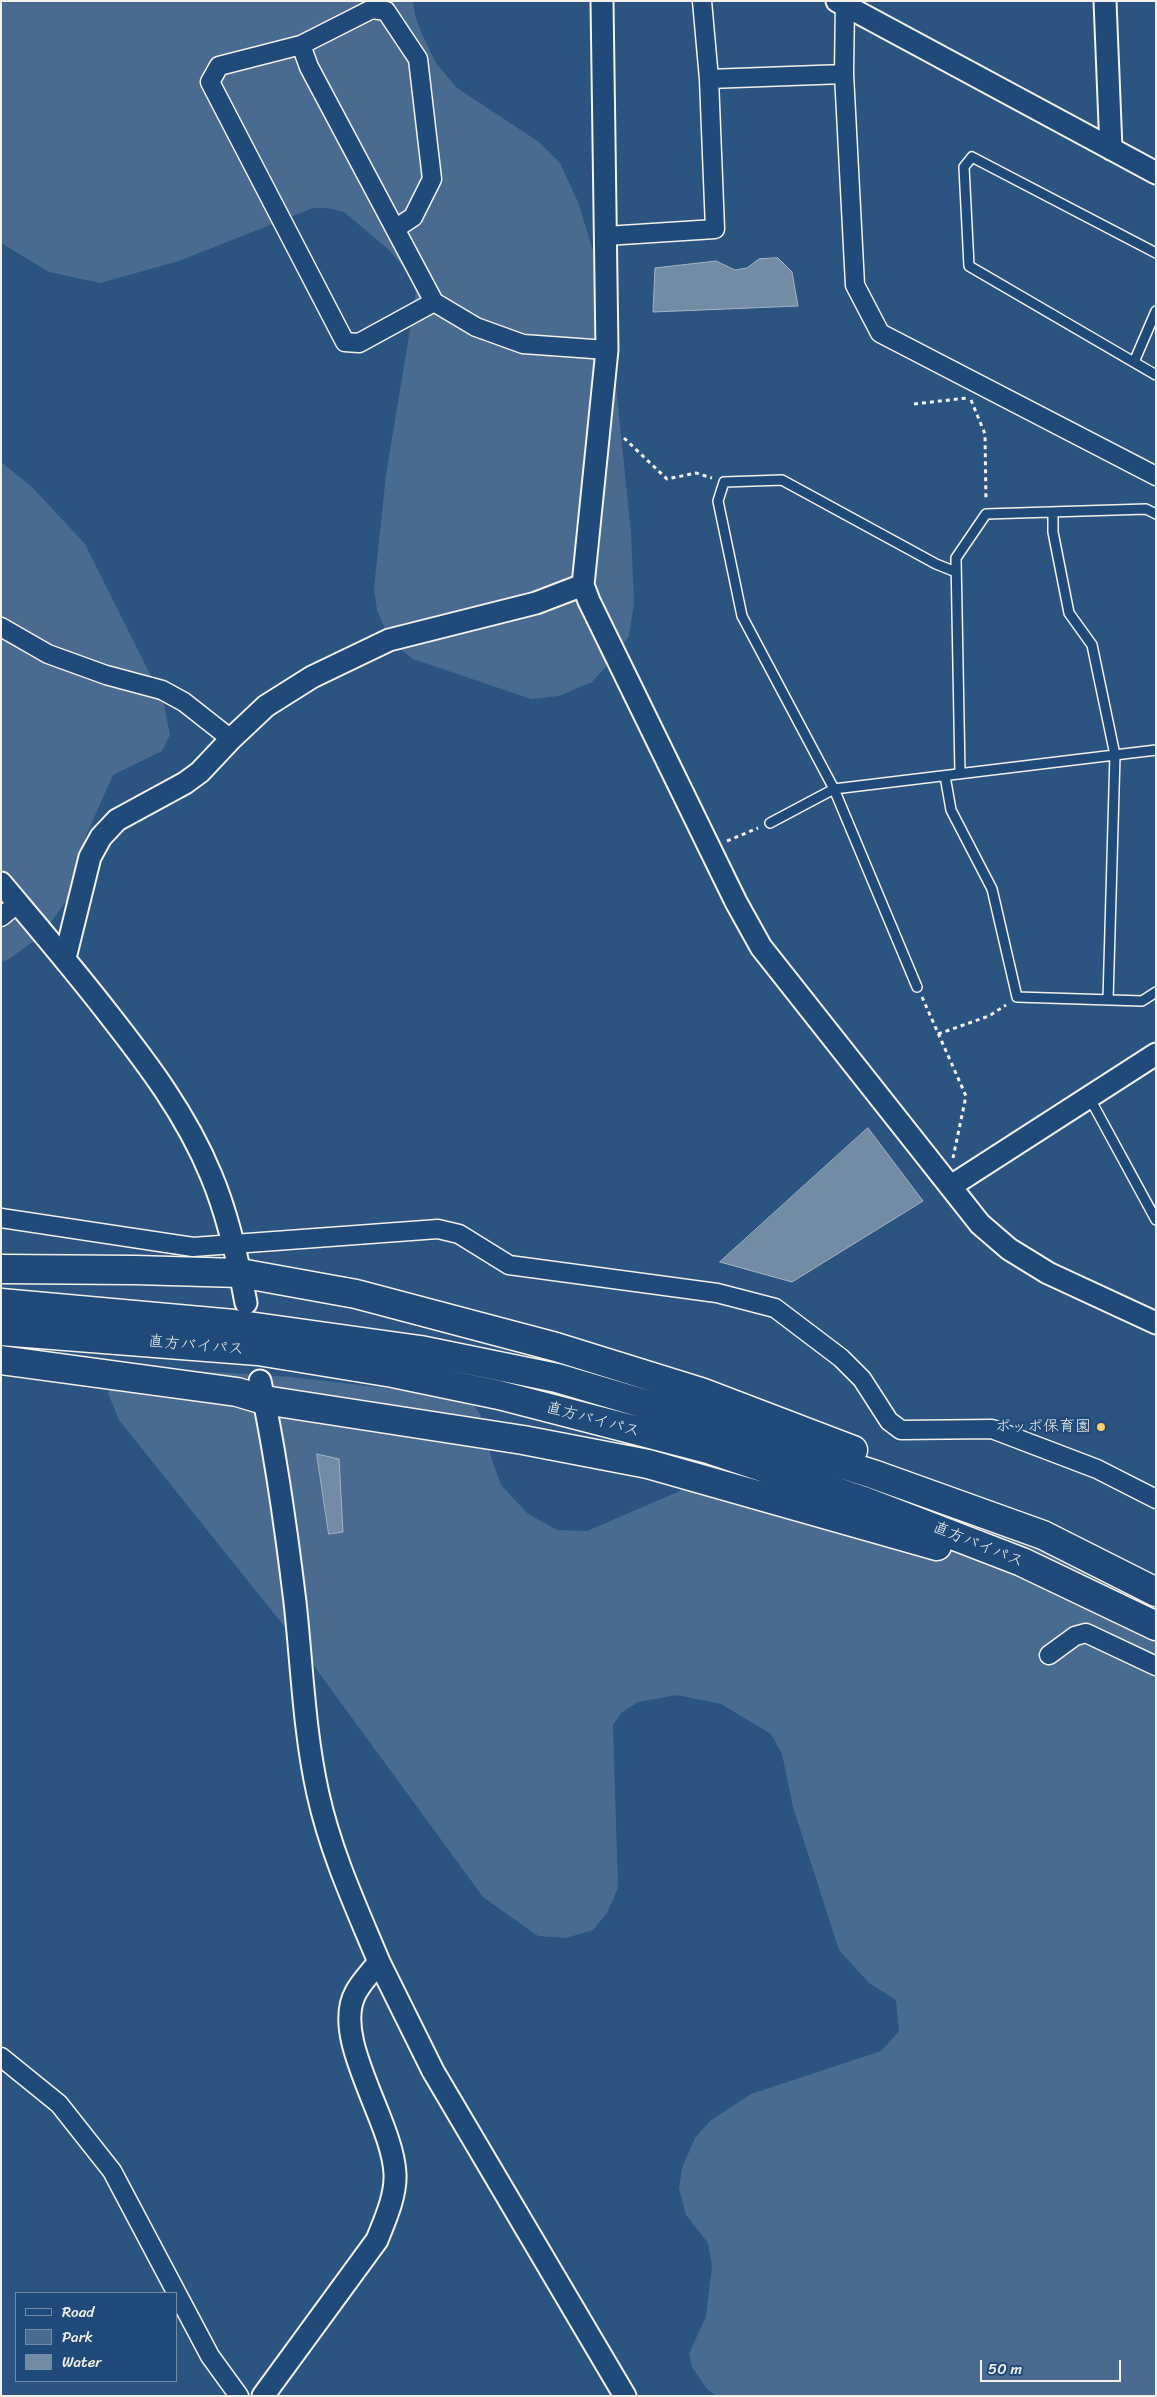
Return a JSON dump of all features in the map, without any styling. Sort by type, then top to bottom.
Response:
[{"type":"highway","points":[[1,1269],[240,1273],[375,1299],[556,1346],[701,1392],[988,1502],[1044,1535]]},
{"type":"highway","name":"直方バイパス","points":[[1,1303],[234,1324],[420,1350],[557,1378],[873,1474],[1044,1535],[1156,1592]]},
{"type":"highway","name":"直方バイパス","points":[[1,1332],[258,1351],[393,1373],[499,1395],[708,1450],[864,1501],[1022,1562],[1156,1626]]},
{"type":"highway","points":[[1,1360],[237,1392],[262,1390],[648,1464],[965,1554],[1022,1562]]},
{"type":"street","points":[[602,1],[606,350],[583,584],[589,601],[710,848],[761,947],[980,1224],[1009,1249],[1048,1273],[1156,1323]]},
{"type":"street","points":[[606,236],[715,229],[709,79],[702,1]]},
{"type":"street","points":[[1105,1],[1111,149]]},
{"type":"street","points":[[842,3],[1156,174]]},
{"type":"street","points":[[842,3],[854,285],[880,333],[1156,476]]},
{"type":"street","points":[[395,229],[413,217],[432,179],[418,59],[386,11],[372,9],[301,45],[219,66],[210,82],[344,342],[359,343],[434,302]]},
{"type":"street","points":[[301,45],[309,67],[434,302],[476,327],[523,344],[606,350]]},
{"type":"street","points":[[709,79],[844,74]]},
{"type":"street","points":[[65,958],[90,856],[101,837],[117,820],[185,783],[200,772],[266,706],[312,677],[389,640],[536,603],[583,584]]},
{"type":"street","points":[[1,627],[48,654],[106,675],[162,690],[184,702],[231,739]]},
{"type":"street","points":[[1,883],[65,958],[143,1057],[176,1105],[211,1175],[234,1245],[246,1303]]},
{"type":"street","points":[[1,917],[18,903]]},
{"type":"street","points":[[951,1186],[1156,1054]]},
{"type":"street","points":[[1,1218],[193,1247],[438,1229],[459,1234],[509,1265],[717,1293],[775,1308],[841,1358],[862,1379],[889,1421],[901,1430],[992,1428],[1097,1469],[1156,1499]]},
{"type":"street","points":[[262,1390],[281,1498],[295,1602],[309,1750],[318,1796],[336,1861],[379,1962],[433,2071],[625,2396]]},
{"type":"street","points":[[1049,1655],[1075,1636],[1086,1633],[1156,1666]]},
{"type":"street","points":[[263,2396],[377,2240],[388,2212],[395,2176],[392,2149],[352,2043],[349,2019],[355,1993],[379,1962]]},
{"type":"street","points":[[6,2064],[59,2104],[112,2171],[176,2292]]},
{"type":"street","points":[[178,2296],[210,2356],[239,2396]]},
{"type":"lane","points":[[1156,253],[972,157],[964,167],[969,266],[1156,375]]},
{"type":"lane","points":[[1134,362],[1156,311]]},
{"type":"lane","points":[[917,987],[834,789],[742,616],[718,501],[724,482],[782,480],[936,564],[956,572]]},
{"type":"lane","points":[[960,774],[956,558],[986,514],[1146,508],[1156,514]]},
{"type":"lane","points":[[1053,512],[1054,532],[1070,613],[1092,645],[1115,755],[1108,1000]]},
{"type":"lane","points":[[770,823],[834,789],[1156,750]]},
{"type":"lane","points":[[945,776],[951,810],[992,888],[1016,997],[1142,1001],[1156,992]]},
{"type":"lane","points":[[1089,1097],[1156,1220]]},
{"type":"path","points":[[914,404],[970,398],[984,434],[986,514]]},
{"type":"path","points":[[624,438],[667,479],[696,473],[724,482]]},
{"type":"path","points":[[710,848],[770,823]]},
{"type":"path","points":[[917,987],[966,1096],[952,1163]]},
{"type":"path","points":[[938,1034],[989,1016],[1016,997]]},
{"type":"green space","points":[[1,1],[413,1],[415,15],[421,32],[436,63],[457,88],[539,142],[560,163],[578,202],[596,260],[612,347],[631,533],[634,603],[629,636],[611,661],[592,682],[559,696],[531,699],[413,659],[390,641],[377,610],[374,588],[386,475],[416,293],[408,272],[388,249],[344,212],[327,208],[313,208],[179,261],[100,283],[49,272],[1,243]]},
{"type":"green space","points":[[1,462],[32,487],[85,544],[163,700],[170,735],[162,751],[113,775],[86,836],[69,897],[41,936],[9,959],[1,962]]},
{"type":"green space","points":[[136,1367],[291,1377],[463,1397],[472,1403],[480,1414],[492,1460],[501,1485],[528,1514],[557,1530],[587,1531],[680,1491],[710,1473],[737,1467],[810,1470],[858,1480],[1156,1592],[1156,2396],[716,2396],[707,2389],[692,2367],[689,2354],[706,2316],[712,2266],[708,2243],[686,2215],[679,2188],[682,2168],[695,2138],[710,2121],[751,2094],[881,2051],[899,2031],[896,2000],[869,1983],[839,1950],[793,1807],[782,1754],[771,1734],[721,1704],[677,1695],[638,1702],[621,1713],[613,1725],[618,1888],[607,1913],[593,1930],[566,1938],[538,1936],[483,1897],[292,1636],[119,1420],[108,1393],[113,1384]]},
{"type":"water","points":[[778,258],[792,272],[798,306],[653,312],[655,268],[716,261],[735,270],[747,268],[759,259]]},
{"type":"water","points":[[868,1128],[923,1201],[792,1282],[720,1262]]},
{"type":"water","points":[[317,1454],[339,1459],[343,1532],[329,1534]]},
{"type":"place","name":"ポッポ保育園","points":[[1101,1427]]}]
